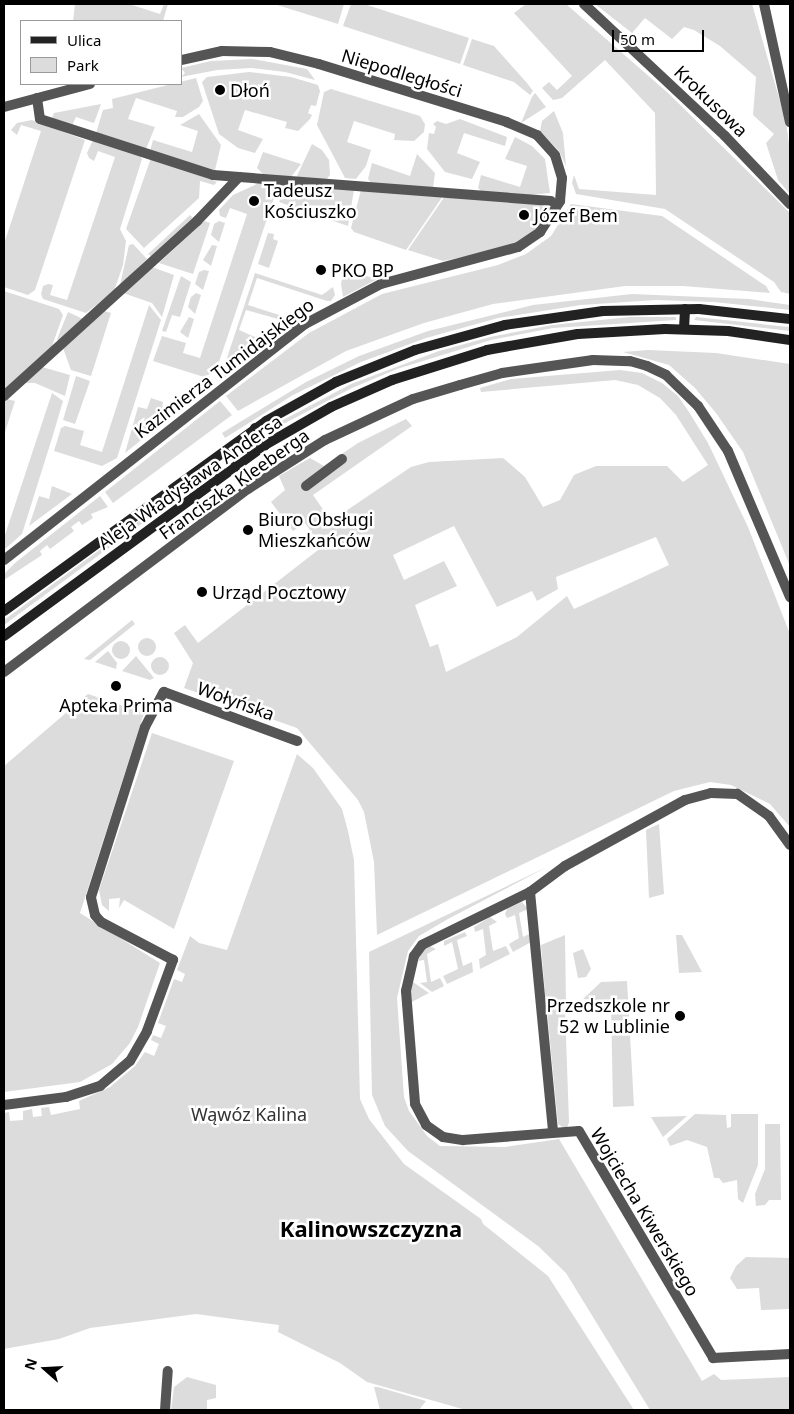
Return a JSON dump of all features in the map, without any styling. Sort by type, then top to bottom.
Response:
[{"type":"main road","name":"Aleja Władysława Andersa","points":[[4,611],[254,428],[348,377],[457,337],[577,313],[685,309],[790,319]]},
{"type":"main road","points":[[684,329],[685,309]]},
{"type":"main road","name":"Aleja Władysława Andersa","points":[[4,636],[265,445],[362,393],[462,357],[567,335],[684,329],[790,340]]},
{"type":"main road","points":[[254,428],[265,445]]},
{"type":"street","name":"Krokusowa","points":[[584,4],[725,136],[790,204]]},
{"type":"street","points":[[764,4],[790,122]]},
{"type":"street","name":"Niepodległości","points":[[182,60],[222,51],[270,52],[319,64],[507,122],[537,135],[555,155],[562,178],[555,201]]},
{"type":"street","points":[[4,107],[86,85]]},
{"type":"street","points":[[37,98],[40,119],[214,175],[555,201]]},
{"type":"street","points":[[4,396],[197,221],[239,177]]},
{"type":"street","name":"Kazimierza Tumidajskiego","points":[[4,560],[305,324],[380,284],[518,247],[540,232],[555,201]]},
{"type":"street","name":"Franciszka Kleeberga","points":[[4,672],[248,489],[325,440],[413,399],[502,373],[593,360],[630,361],[648,366],[666,375],[698,406],[732,459],[790,597]]},
{"type":"street","points":[[306,486],[342,458]]},
{"type":"street","name":"Wołyńska","points":[[4,1105],[66,1097],[100,1086],[118,1073],[140,1047],[173,960],[114,929],[95,916],[92,906],[94,888],[146,727],[164,692],[297,741]]},
{"type":"street","name":"Wojciecha Kiwerskiego","points":[[790,845],[775,823],[737,794],[718,792],[685,800],[590,852],[530,892],[437,937],[418,950],[406,991],[415,1104],[426,1125],[443,1137],[463,1140],[579,1131],[713,1358],[790,1354]]},
{"type":"street","points":[[530,892],[553,1132]]},
{"type":"street","points":[[165,1410],[168,1371]]},
{"type":"green space","points":[[75,4],[129,4],[160,14],[164,4],[168,4],[163,20],[73,20]]},
{"type":"green space","points":[[274,4],[344,4],[338,24]]},
{"type":"green space","points":[[351,4],[364,4],[469,38],[460,64],[343,26]]},
{"type":"green space","points":[[526,4],[566,4],[668,93],[790,213],[790,294],[781,292],[774,282],[665,209],[576,194],[572,183],[574,175],[579,189],[656,195],[655,113],[605,60],[562,98],[553,100],[542,88],[549,82],[557,90],[572,76],[514,13]]},
{"type":"green space","points":[[595,4],[752,4],[786,122],[790,151],[790,194],[778,180],[766,143],[774,134],[753,115],[756,77],[720,46],[694,30],[684,27],[672,39],[645,18],[632,33]]},
{"type":"green space","points":[[472,39],[494,46],[533,91],[530,95],[514,82],[463,65]]},
{"type":"green space","points":[[252,59],[307,69],[315,80],[285,72],[251,68],[217,70],[182,77],[185,73],[182,68],[211,61]]},
{"type":"green space","points":[[249,72],[291,77],[318,85],[320,91],[316,106],[311,105],[308,113],[312,115],[310,119],[298,131],[285,128],[287,122],[245,110],[238,130],[263,139],[255,153],[238,148],[219,134],[202,82],[207,77]]},
{"type":"green space","points":[[196,78],[203,101],[199,107],[183,117],[175,117],[177,111],[136,98],[128,119],[155,127],[146,149],[96,133],[103,110],[113,108],[112,99],[168,85],[182,85],[182,82]]},
{"type":"green space","points":[[331,89],[420,116],[425,124],[424,132],[414,141],[394,140],[395,134],[354,121],[347,142],[371,150],[366,166],[356,179],[345,178],[317,125],[324,92]]},
{"type":"green space","points":[[535,93],[546,107],[521,123],[532,97]]},
{"type":"green space","points":[[101,104],[94,123],[76,117],[72,126],[52,118],[54,113]]},
{"type":"green space","points":[[554,111],[563,133],[566,166],[559,151],[540,131],[542,121]]},
{"type":"green space","points":[[199,114],[221,145],[215,170],[150,151],[153,140],[192,152],[198,131],[180,125]]},
{"type":"green space","points":[[460,119],[507,137],[505,146],[464,133],[457,153],[480,162],[472,179],[445,172],[427,149],[429,133],[434,134],[436,127],[433,124],[437,121],[446,124]]},
{"type":"green space","points":[[32,120],[85,140],[35,290],[28,295],[4,287],[4,244],[41,131],[21,125],[17,135],[11,130],[17,123]]},
{"type":"green space","points":[[515,137],[532,146],[545,159],[550,193],[530,195],[482,192],[478,188],[481,175],[520,187],[527,166],[505,159]]},
{"type":"green space","points":[[93,140],[140,155],[142,159],[120,229],[126,241],[123,265],[114,291],[86,313],[43,299],[41,294],[43,286],[53,285],[50,295],[67,300],[115,157],[98,151],[94,161],[89,158],[87,153]]},
{"type":"green space","points":[[312,144],[322,150],[329,160],[330,175],[326,180],[296,178]]},
{"type":"green space","points":[[263,152],[301,164],[291,177],[264,175],[257,168]]},
{"type":"green space","points":[[417,154],[435,173],[433,188],[372,184],[368,179],[372,163],[410,176]]},
{"type":"green space","points":[[151,158],[217,182],[214,185],[200,181],[199,198],[144,248],[126,229]]},
{"type":"green space","points":[[259,183],[278,186],[216,371],[204,377],[153,361],[162,336],[186,343],[183,353],[200,358],[247,214],[230,208],[226,218],[220,216],[219,210],[233,195]]},
{"type":"green space","points":[[286,185],[354,190],[348,226],[279,202]]},
{"type":"green space","points":[[361,190],[443,196],[406,250],[354,232],[351,228]]},
{"type":"green space","points":[[445,196],[538,203],[548,211],[538,228],[513,244],[493,251],[443,261],[408,250]]},
{"type":"green space","points":[[571,204],[662,216],[766,286],[770,293],[683,286],[625,286],[493,304],[424,323],[346,351],[238,411],[226,396],[309,333],[382,294],[498,265],[526,254],[551,236]]},
{"type":"green space","points":[[190,215],[194,219],[152,257],[148,254]]},
{"type":"green space","points":[[204,221],[210,223],[193,274],[159,263]]},
{"type":"green space","points":[[219,221],[225,223],[219,242],[211,235],[214,224]]},
{"type":"green space","points":[[268,233],[274,234],[273,239],[278,241],[269,268],[258,264]]},
{"type":"green space","points":[[133,244],[147,259],[120,285],[129,245]]},
{"type":"green space","points":[[212,245],[217,246],[211,266],[203,260]]},
{"type":"green space","points":[[152,267],[174,275],[162,317],[152,303],[123,293]]},
{"type":"green space","points":[[344,269],[376,279],[379,271],[385,275],[343,297],[341,284]]},
{"type":"green space","points":[[209,271],[203,290],[195,284],[199,272]]},
{"type":"green space","points":[[255,273],[322,295],[333,287],[335,295],[331,301],[327,301],[257,278],[248,305],[295,320],[296,324],[246,310],[239,330],[268,343],[219,382]]},
{"type":"green space","points":[[181,276],[191,282],[180,317],[172,315],[166,332],[162,331]]},
{"type":"green space","points":[[4,291],[59,309],[63,315],[51,349],[4,391]]},
{"type":"green space","points":[[196,293],[201,295],[195,314],[188,307],[191,297]]},
{"type":"green space","points":[[632,294],[749,299],[790,305],[790,310],[714,302],[656,300],[581,305],[498,318],[426,338],[361,362],[293,395],[225,438],[222,433],[306,382],[359,356],[428,331],[533,305]]},
{"type":"green space","points":[[149,305],[161,320],[117,458],[102,466],[54,451],[61,428],[65,426],[84,431],[80,445],[102,452]]},
{"type":"green space","points":[[104,311],[111,313],[91,376],[71,370],[63,348]]},
{"type":"green space","points":[[68,312],[83,319],[58,342],[57,339]]},
{"type":"green space","points":[[189,317],[194,319],[188,338],[180,332]]},
{"type":"green space","points":[[630,317],[676,317],[676,320],[553,328],[491,340],[397,369],[352,388],[270,431],[268,428],[351,384],[439,351],[490,337],[552,325]]},
{"type":"green space","points":[[696,317],[790,327],[790,331],[694,320]]},
{"type":"green space","points":[[648,350],[716,353],[790,364],[790,566],[743,452],[716,413],[695,388],[669,365],[623,352]]},
{"type":"green space","points":[[42,367],[70,375],[65,396],[35,383],[25,383]]},
{"type":"green space","points":[[620,370],[642,373],[662,383],[678,396],[689,412],[708,443],[748,527],[790,634],[790,827],[770,804],[731,785],[710,782],[674,791],[377,935],[374,862],[364,812],[358,800],[297,728],[184,688],[193,663],[174,633],[185,625],[198,643],[322,547],[305,523],[293,531],[271,502],[285,490],[279,476],[310,458],[324,466],[358,443],[406,419],[412,426],[313,495],[331,521],[411,467],[429,462],[503,458],[525,477],[543,507],[560,500],[574,475],[596,466],[667,466],[683,482],[708,465],[676,415],[660,398],[638,385],[615,380],[481,392],[480,388],[511,379]],"holes":[[[454,526],[497,607],[532,591],[537,601],[558,589],[556,577],[656,537],[669,565],[574,609],[567,596],[517,637],[446,672],[438,644],[430,647],[415,605],[457,586],[444,561],[404,580],[393,555]]]},
{"type":"green space","points":[[76,376],[90,381],[75,424],[63,420]]},
{"type":"green space","points":[[52,393],[63,401],[53,435],[22,534],[4,550],[4,538]]},
{"type":"green space","points":[[151,398],[163,402],[160,425],[125,453],[138,407],[147,409]]},
{"type":"green space","points":[[7,399],[15,401],[4,435],[4,402]]},
{"type":"green space","points":[[220,401],[232,415],[113,503],[105,492]]},
{"type":"green space","points":[[214,466],[216,469],[4,625],[4,620]]},
{"type":"green space","points":[[52,486],[72,494],[29,526],[39,496],[49,499]]},
{"type":"green space","points":[[100,496],[108,507],[91,514],[93,518],[82,525],[79,521],[71,527],[74,531],[50,549],[47,545],[40,551],[42,555],[4,580],[4,574],[15,563]]},
{"type":"green space","points":[[132,620],[135,624],[90,660],[84,659]]},
{"type":"green space","points":[[147,638],[153,641],[156,647],[153,653],[147,656],[141,653],[138,647],[141,641]]},
{"type":"green space","points":[[121,641],[127,644],[130,650],[127,656],[121,659],[115,656],[112,650],[115,644]]},
{"type":"green space","points":[[108,651],[117,663],[116,669],[95,662]]},
{"type":"green space","points":[[136,656],[154,678],[150,680],[122,671]]},
{"type":"green space","points":[[160,657],[166,660],[169,666],[166,672],[160,675],[154,672],[151,666],[154,660]]},
{"type":"green space","points":[[88,694],[144,713],[80,913],[160,963],[138,1027],[130,1043],[112,1064],[80,1082],[4,1092],[4,766]]},
{"type":"green space","points":[[152,733],[234,761],[174,929],[124,900],[119,908],[120,898],[109,899],[109,911],[102,905],[99,890]]},
{"type":"green space","name":"Wąwóz Kalina","points":[[297,754],[313,768],[342,809],[354,860],[360,1099],[369,1119],[404,1164],[481,1219],[483,1224],[548,1276],[634,1410],[466,1410],[367,1382],[340,1363],[278,1332],[279,1325],[196,1314],[90,1328],[59,1339],[4,1349],[4,1113],[9,1112],[10,1121],[23,1120],[23,1111],[32,1109],[33,1117],[42,1116],[41,1108],[49,1107],[51,1115],[80,1109],[79,1101],[110,1087],[135,1066],[145,1052],[154,1056],[159,1044],[151,1040],[153,1035],[161,1038],[166,1026],[158,1023],[174,979],[182,982],[185,974],[177,970],[190,936],[199,943],[227,950]]},
{"type":"green space","points":[[659,824],[664,894],[649,898],[646,830]]},
{"type":"green space","points":[[549,866],[419,936],[408,951],[397,998],[404,1097],[409,1111],[427,1136],[440,1146],[505,1147],[559,1139],[702,1381],[714,1374],[721,1380],[790,1377],[790,1410],[650,1410],[566,1273],[538,1246],[408,1151],[385,1126],[372,1095],[369,952]]},
{"type":"green space","points":[[522,902],[528,909],[519,913],[523,937],[531,933],[533,941],[513,952],[509,944],[519,938],[515,915],[507,918],[505,914],[507,909]]},
{"type":"green space","points":[[490,917],[497,922],[489,926],[493,951],[506,946],[510,954],[480,969],[479,959],[486,955],[483,929],[475,932],[474,927]]},
{"type":"green space","points":[[465,932],[467,936],[457,940],[463,966],[472,962],[473,972],[447,984],[443,976],[458,969],[452,942],[444,946],[444,941]]},
{"type":"green space","points":[[565,935],[566,1003],[546,1004],[541,945]]},
{"type":"green space","points":[[676,935],[682,935],[702,972],[679,973]]},
{"type":"green space","points":[[430,946],[436,949],[427,954],[431,982],[440,978],[444,986],[432,992],[420,983],[427,982],[424,960],[418,961],[423,950]]},
{"type":"green space","points":[[583,949],[591,969],[586,977],[578,978],[573,953]]},
{"type":"green space","points":[[627,981],[634,1106],[613,1107],[611,1001],[583,999],[601,982]]},
{"type":"green space","points":[[413,982],[429,993],[408,1004],[412,984]]},
{"type":"green space","points":[[565,1009],[569,1122],[567,1128],[558,1124],[547,1010]]},
{"type":"green space","points":[[695,1114],[726,1115],[727,1128],[731,1127],[731,1114],[758,1114],[758,1165],[743,1203],[738,1199],[737,1180],[723,1183],[719,1178],[714,1178],[707,1147],[687,1140],[670,1146],[667,1139]]},
{"type":"green space","points":[[687,1116],[663,1137],[651,1117]]},
{"type":"green space","points":[[765,1124],[780,1124],[781,1200],[769,1200],[765,1205],[756,1206],[755,1194],[765,1169]]},
{"type":"green space","points":[[746,1257],[790,1258],[790,1329],[789,1309],[761,1310],[759,1288],[737,1289],[730,1278],[736,1266]]},
{"type":"green space","points":[[187,1377],[216,1385],[216,1398],[207,1400],[207,1410],[171,1410],[174,1387]]},
{"type":"green space","points":[[374,1387],[426,1401],[419,1410],[380,1410]]},
{"type":"place","name":"Dłoń","points":[[220,90]]},
{"type":"place","name":"Tadeusz Kościuszko","points":[[254,201]]},
{"type":"place","name":"Józef Bem","points":[[524,215]]},
{"type":"place","name":"PKO BP","points":[[321,270]]},
{"type":"place","name":"Biuro Obsługi Mieszkańców","points":[[248,530]]},
{"type":"place","name":"Urząd Pocztowy","points":[[202,592]]},
{"type":"place","name":"Apteka Prima","points":[[116,686]]},
{"type":"place","name":"Przedszkole nr 52 w Lublinie","points":[[680,1016]]},
{"type":"district","name":"Kalinowszczyzna","points":[[371,1229]]}]
